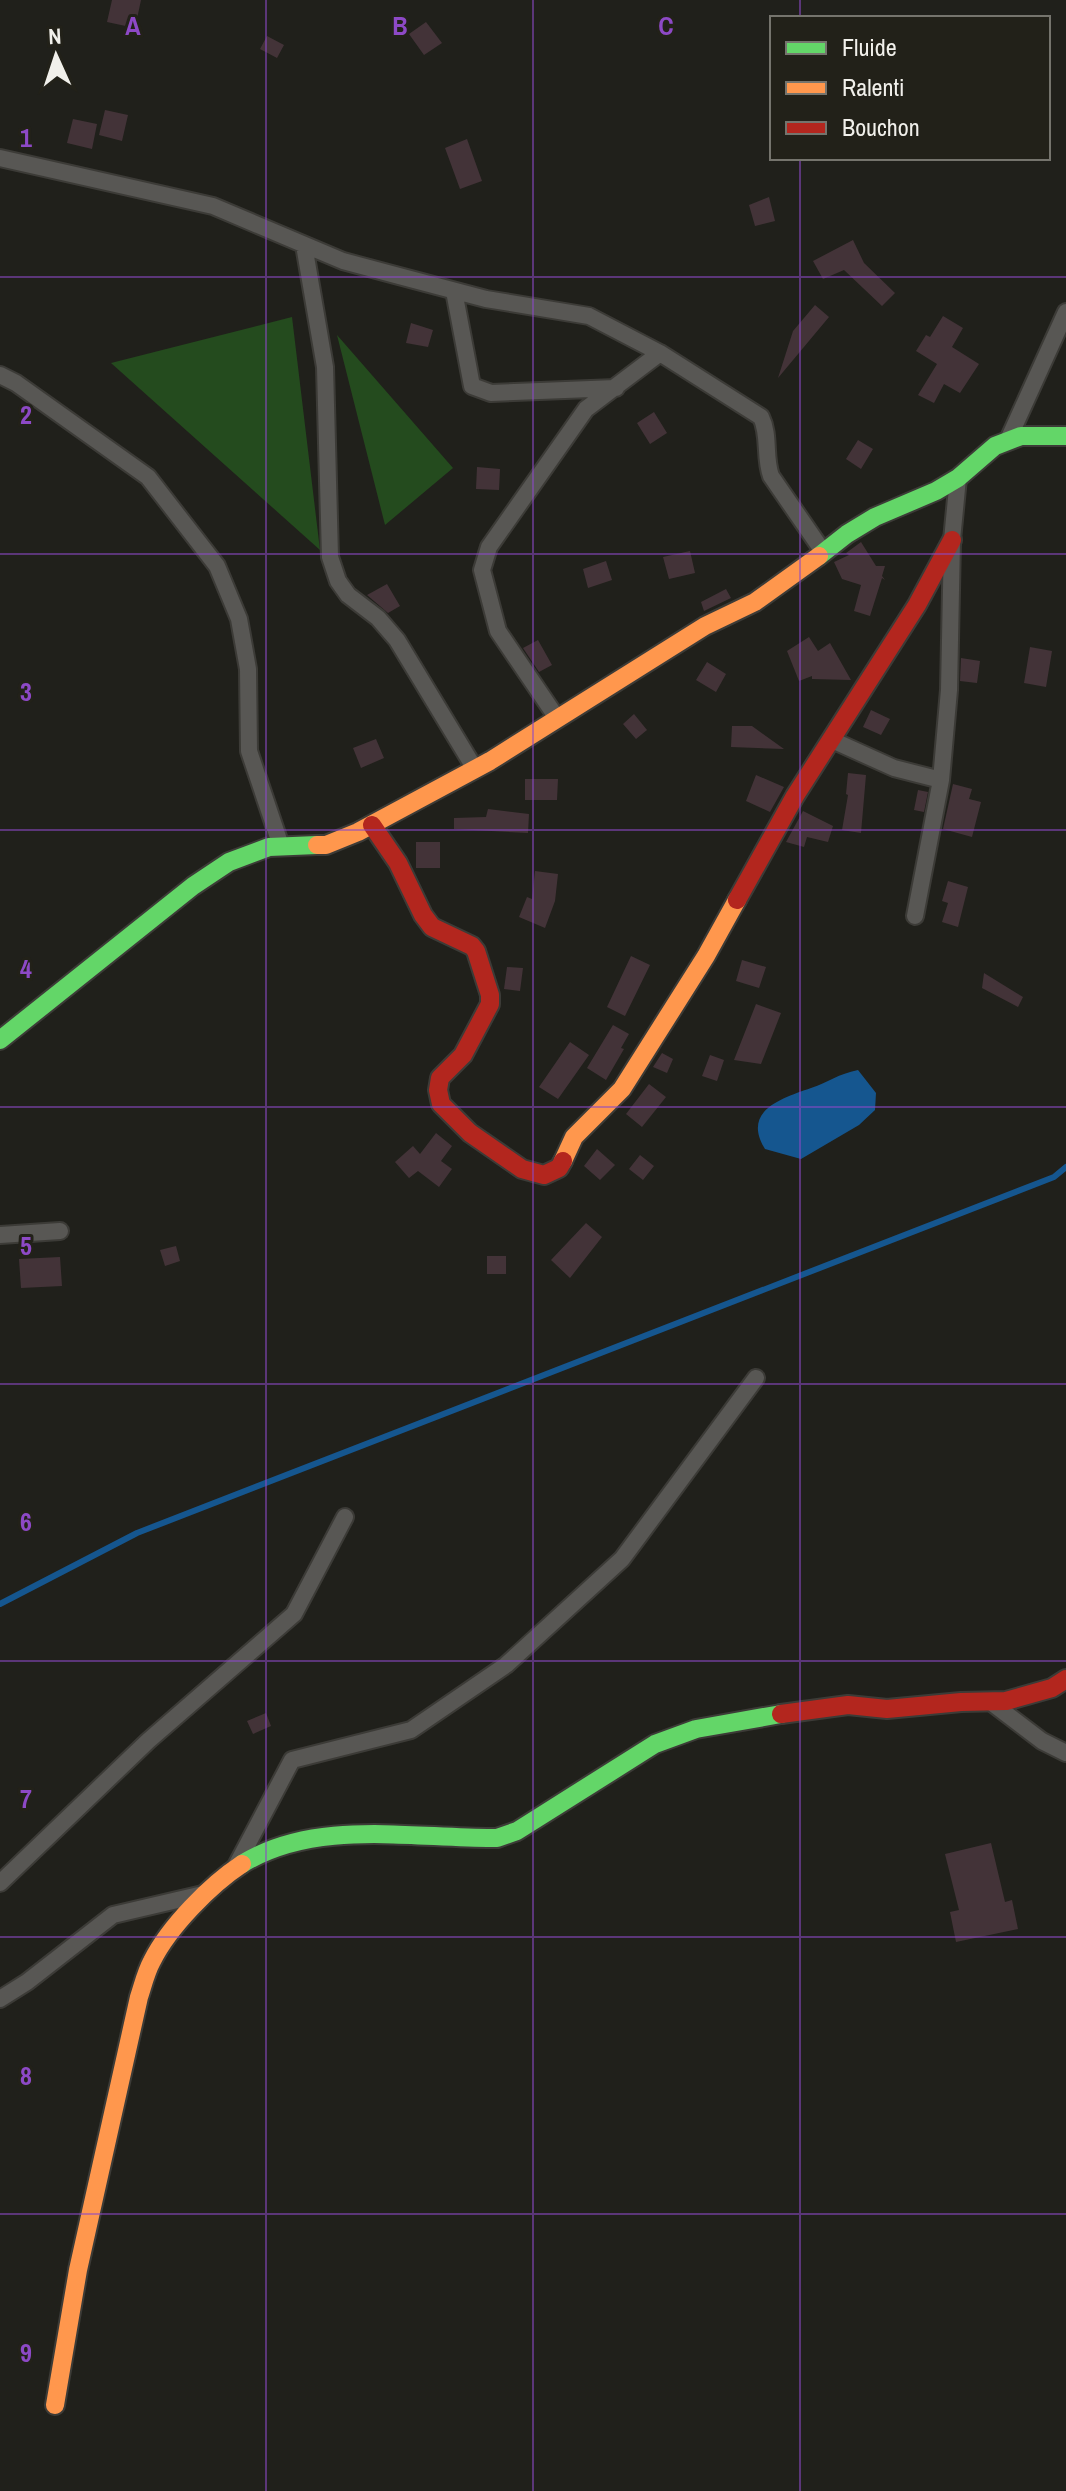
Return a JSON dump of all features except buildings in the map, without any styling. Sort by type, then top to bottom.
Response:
[{"type":"street","points":[[0,158],[213,206],[343,261],[454,291],[589,316],[660,353],[761,417],[765,425],[767,464],[771,476],[824,553]]},
{"type":"street","points":[[304,245],[325,367],[329,536],[334,569],[348,595],[378,618],[397,640],[475,769]]},
{"type":"street","points":[[454,291],[472,386],[491,393],[616,388]]},
{"type":"street","points":[[1008,440],[1066,312]]},
{"type":"street","points":[[557,718],[498,631],[482,570],[489,547],[586,409],[660,353]]},
{"type":"street","points":[[0,375],[16,383],[148,477],[217,566],[239,619],[248,669],[251,760],[281,846]]},
{"type":"street","points":[[0,1040],[193,886],[243,856],[281,846],[326,845],[372,825],[475,769],[705,626],[755,602],[789,580],[847,534],[875,517],[936,491],[958,478],[995,446],[1021,436],[1066,436]]},
{"type":"street","points":[[915,916],[941,780],[949,690],[952,540],[958,478]]},
{"type":"street","points":[[372,825],[398,863],[432,927],[472,946],[476,951],[490,995],[488,1009],[463,1055],[440,1078],[438,1090],[441,1104],[470,1133],[522,1169],[544,1175],[559,1168],[574,1137],[622,1089],[706,956],[795,796],[917,605],[952,540]]},
{"type":"street","points":[[832,740],[894,768],[941,780]]},
{"type":"street","points":[[0,1235],[60,1231]]},
{"type":"street","points":[[236,1866],[292,1760],[411,1730],[506,1665],[622,1559],[756,1378]]},
{"type":"street","points":[[0,1883],[148,1741],[294,1614],[345,1517]]},
{"type":"street","points":[[55,2405],[78,2270],[139,1997],[154,1957],[221,1875],[269,1847],[314,1836],[497,1838],[517,1831],[655,1744],[696,1729],[848,1705],[887,1709],[961,1702],[992,1703],[1023,1698],[1052,1688],[1066,1679]]},
{"type":"street","points":[[992,1703],[1042,1741],[1066,1753]]},
{"type":"street","points":[[0,1999],[27,1982],[113,1915],[203,1894]]},
{"type":"green space","points":[[292,317],[320,550],[111,363]]},
{"type":"green space","points":[[337,335],[453,468],[385,525]]},
{"type":"water","points":[[858,1070],[876,1093],[875,1110],[859,1125],[801,1159],[765,1149],[758,1124],[768,1108],[789,1096]]},
{"type":"waterway","points":[[0,1604],[137,1533],[1054,1177],[1066,1167]]},
{"type":"traffic: fast","points":[[819,556],[875,517],[936,491],[958,478],[995,446],[1021,436],[1066,436]]},
{"type":"traffic: fast","points":[[0,1040],[193,886],[229,862],[269,847],[317,845]]},
{"type":"traffic: fast","points":[[242,1864],[271,1850],[333,1836],[366,1834],[497,1838],[517,1831],[655,1744],[696,1729],[781,1714]]},
{"type":"traffic: slow","points":[[317,845],[326,845],[358,832],[490,761],[705,626],[755,602],[819,556]]},
{"type":"traffic: slow","points":[[563,1161],[574,1137],[622,1089],[706,956],[737,900]]},
{"type":"traffic: slow","points":[[55,2405],[78,2270],[146,1974],[159,1948],[180,1921],[204,1895],[242,1864]]},
{"type":"traffic: jam","points":[[737,900],[795,796],[917,605],[952,540]]},
{"type":"traffic: jam","points":[[372,825],[398,863],[432,927],[472,946],[476,951],[490,995],[490,1004],[463,1055],[440,1078],[438,1090],[441,1104],[470,1133],[522,1169],[544,1175],[559,1168],[563,1161]]},
{"type":"traffic: jam","points":[[781,1714],[848,1705],[887,1709],[1006,1701],[1052,1688],[1066,1679]]}]
